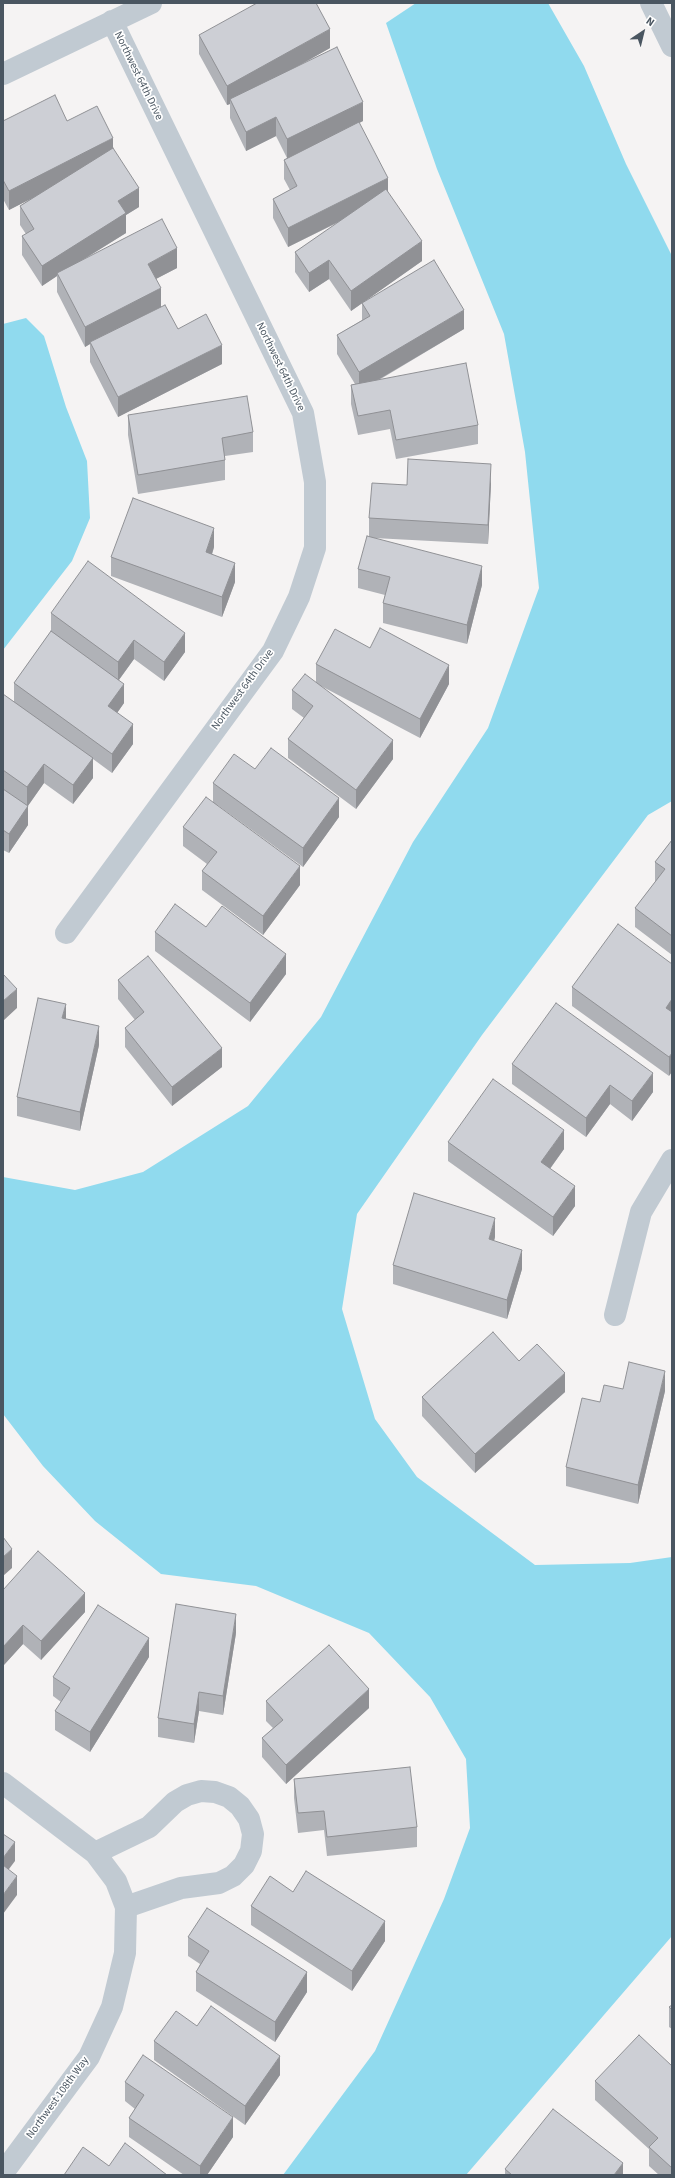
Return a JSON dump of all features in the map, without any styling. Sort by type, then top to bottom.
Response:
[{"type":"street","points":[[3,74],[151,3]]},
{"type":"street","points":[[651,3],[672,46]]},
{"type":"street","name":"Northwest 64th Drive","points":[[66,933],[273,651],[299,597],[315,548],[315,482],[303,412],[112,21]]},
{"type":"street","points":[[615,1315],[641,1212],[672,1160]]},
{"type":"street","name":"Northwest 108th Way","points":[[3,1783],[95,1853],[116,1881],[126,1907],[125,1953],[112,2007],[92,2050],[3,2173]]},
{"type":"street","points":[[95,1853],[149,1827],[175,1802],[187,1795],[201,1791],[215,1792],[229,1797],[240,1806],[249,1819],[253,1834],[251,1851],[244,1865],[233,1876],[219,1883],[181,1888],[126,1907]]},
{"type":"water","points":[[416,3],[548,3],[584,66],[626,164],[672,256],[672,801],[648,815],[482,1035],[357,1214],[342,1309],[375,1419],[417,1477],[535,1565],[630,1563],[672,1557],[672,1936],[466,2175],[283,2175],[375,2051],[444,1899],[470,1828],[466,1759],[430,1697],[369,1633],[256,1586],[161,1574],[95,1521],[43,1466],[3,1414],[3,1177],[75,1190],[143,1172],[248,1106],[321,1017],[413,842],[488,728],[539,588],[525,452],[504,334],[437,169],[386,23]]},
{"type":"water","points":[[26,318],[44,336],[66,407],[87,461],[90,518],[72,561],[3,650],[3,324]]},
{"type":"building","points":[[257,3],[316,3],[330,29],[227,86],[199,35]]},
{"type":"building","points":[[337,47],[363,102],[287,139],[276,117],[246,132],[230,99]]},
{"type":"building","points":[[55,95],[67,121],[97,106],[113,138],[9,191],[3,180],[3,121]]},
{"type":"building","points":[[359,122],[388,178],[288,228],[273,199],[297,186],[284,160]]},
{"type":"building","points":[[113,148],[139,188],[118,201],[126,213],[42,266],[22,236],[34,229],[20,206]]},
{"type":"building","points":[[386,189],[422,241],[351,291],[329,260],[309,273],[295,252]]},
{"type":"building","points":[[162,219],[177,248],[148,264],[161,288],[85,327],[57,273]]},
{"type":"building","points":[[434,260],[464,310],[359,372],[337,335],[370,316],[362,303]]},
{"type":"building","points":[[165,305],[178,329],[206,314],[222,345],[118,397],[90,342]]},
{"type":"building","points":[[466,363],[478,425],[396,440],[390,410],[358,416],[351,385]]},
{"type":"building","points":[[247,396],[253,432],[222,438],[225,460],[138,475],[128,415]]},
{"type":"building","points":[[408,459],[491,464],[488,525],[369,518],[372,483],[407,485]]},
{"type":"building","points":[[133,498],[214,528],[206,552],[235,563],[222,597],[111,557]]},
{"type":"building","points":[[367,536],[482,566],[467,625],[383,603],[390,577],[358,569]]},
{"type":"building","points":[[88,561],[185,633],[164,662],[134,640],[118,662],[51,613]]},
{"type":"building","points":[[380,628],[449,665],[420,719],[316,664],[335,629],[370,648]]},
{"type":"building","points":[[51,631],[124,684],[108,706],[133,724],[112,754],[14,683]]},
{"type":"building","points":[[305,674],[393,740],[356,790],[288,739],[313,706],[292,690]]},
{"type":"building","points":[[3,694],[93,758],[73,785],[44,764],[27,787],[3,770]]},
{"type":"building","points":[[271,748],[339,798],[303,848],[213,783],[234,754],[255,769]]},
{"type":"building","points":[[3,789],[28,806],[9,834],[3,830]]},
{"type":"building","points":[[206,797],[300,866],[263,916],[202,871],[217,852],[183,827]]},
{"type":"building","points":[[672,840],[672,936],[635,908],[665,869],[655,862]]},
{"type":"building","points":[[175,904],[206,927],[222,906],[286,954],[250,1003],[155,932]]},
{"type":"building","points":[[618,924],[672,964],[672,999],[666,1008],[672,1012],[672,1053],[669,1057],[572,987]]},
{"type":"building","points":[[148,956],[222,1048],[172,1087],[125,1028],[144,1012],[118,980]]},
{"type":"building","points":[[3,974],[17,989],[3,1001]]},
{"type":"building","points":[[38,998],[66,1004],[62,1018],[99,1026],[80,1112],[17,1097]]},
{"type":"building","points":[[556,1003],[653,1073],[632,1101],[610,1085],[586,1118],[512,1064]]},
{"type":"building","points":[[493,1079],[564,1130],[541,1162],[575,1186],[553,1217],[448,1142]]},
{"type":"building","points":[[414,1193],[495,1218],[489,1239],[522,1250],[507,1300],[393,1265]]},
{"type":"building","points":[[493,1332],[519,1361],[537,1344],[565,1373],[475,1454],[422,1397]]},
{"type":"building","points":[[629,1362],[665,1371],[638,1485],[566,1467],[582,1398],[600,1402],[604,1385],[623,1389]]},
{"type":"building","points":[[3,1537],[12,1549],[3,1557]]},
{"type":"building","points":[[38,1551],[85,1593],[41,1641],[23,1625],[3,1647],[3,1590]]},
{"type":"building","points":[[176,1604],[236,1614],[223,1696],[199,1692],[194,1724],[158,1718]]},
{"type":"building","points":[[98,1605],[149,1638],[90,1732],[55,1711],[70,1688],[53,1677]]},
{"type":"building","points":[[329,1645],[369,1689],[286,1765],[262,1738],[283,1720],[266,1701]]},
{"type":"building","points":[[410,1767],[417,1827],[327,1837],[324,1811],[298,1813],[294,1779]]},
{"type":"building","points":[[3,1834],[15,1842],[3,1858]]},
{"type":"building","points":[[3,1865],[17,1876],[3,1895]]},
{"type":"building","points":[[306,1871],[385,1921],[352,1971],[251,1906],[270,1876],[293,1892]]},
{"type":"building","points":[[207,1908],[307,1972],[275,2022],[196,1972],[209,1951],[188,1937]]},
{"type":"building","points":[[211,2006],[280,2056],[245,2106],[154,2041],[176,2011],[197,2026]]},
{"type":"building","points":[[639,2035],[672,2066],[672,2168],[649,2147],[658,2138],[595,2081]]},
{"type":"building","points":[[143,2055],[233,2117],[200,2166],[129,2118],[144,2095],[125,2082]]},
{"type":"building","points":[[553,2109],[623,2163],[614,2175],[512,2175],[505,2169]]},
{"type":"building","points":[[125,2143],[167,2175],[64,2175],[83,2147],[109,2166]]}]
